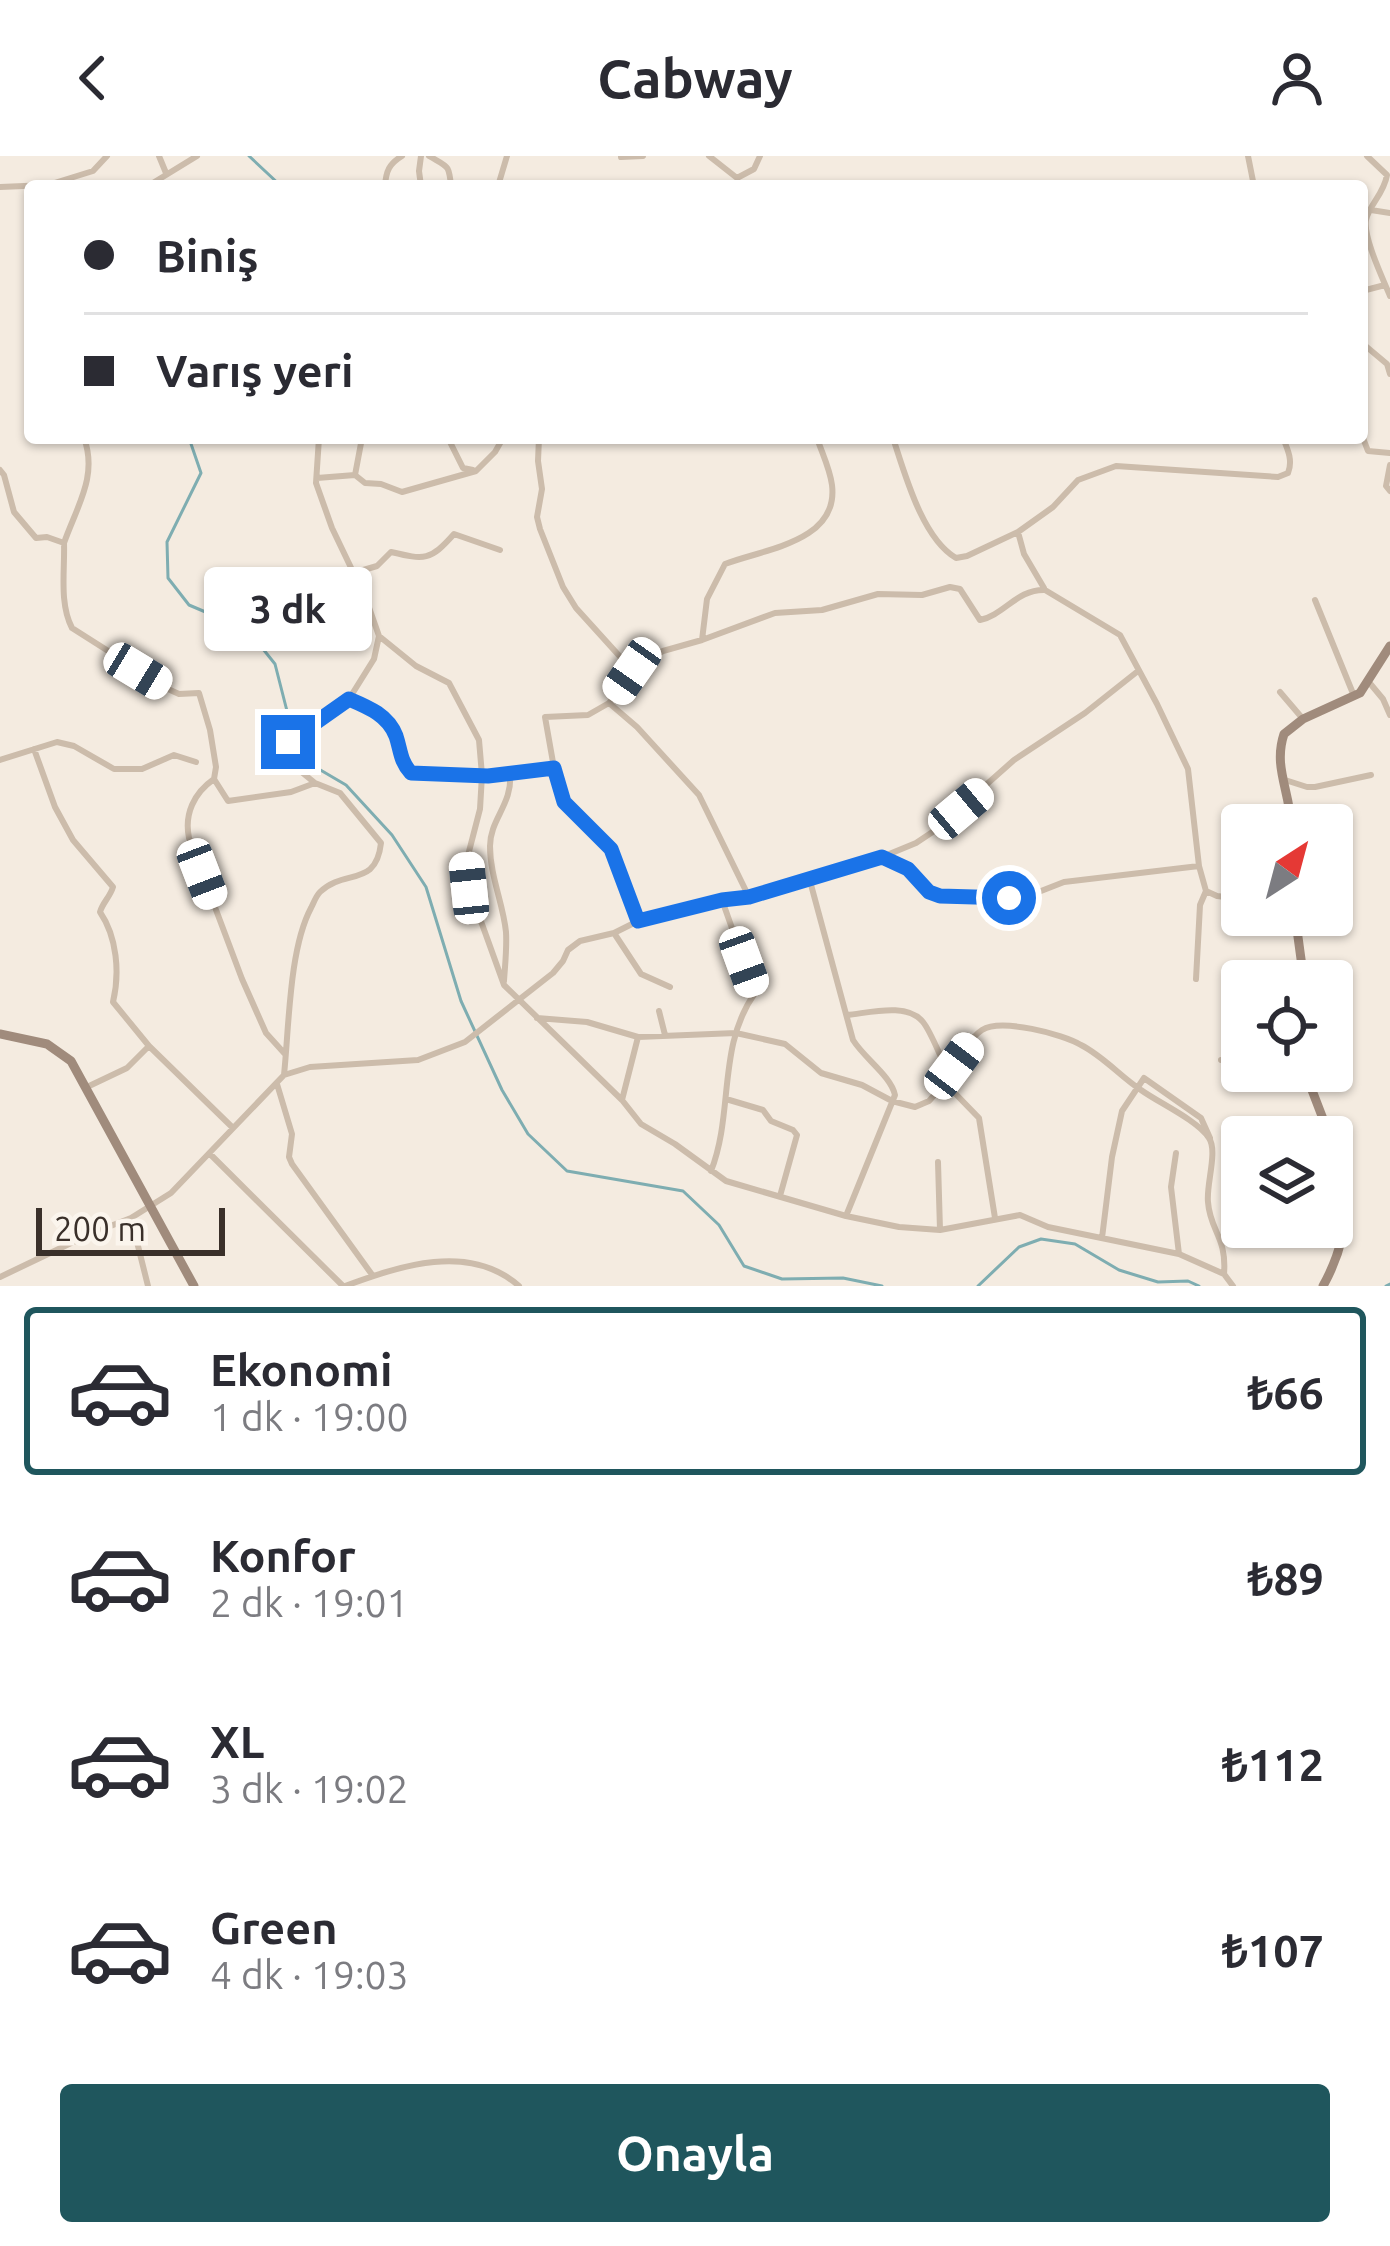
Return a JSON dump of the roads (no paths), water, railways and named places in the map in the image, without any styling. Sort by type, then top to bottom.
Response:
[{"type":"street","points":[[64,180],[93,171],[107,156]]},
{"type":"street","points":[[159,156],[166,173]]},
{"type":"street","points":[[156,180],[197,156]]},
{"type":"street","points":[[385,180],[386,172],[402,156]]},
{"type":"street","points":[[425,156],[443,162],[450,180]]},
{"type":"street","points":[[621,157],[643,156]]},
{"type":"street","points":[[709,156],[736,178],[754,169],[760,156]]},
{"type":"street","points":[[1367,156],[1387,176],[1368,214]]},
{"type":"street","points":[[1371,210],[1390,213]]},
{"type":"street","points":[[1368,233],[1390,296]]},
{"type":"street","points":[[1368,289],[1385,285]]},
{"type":"street","points":[[1388,362],[1390,374]]},
{"type":"street","points":[[86,444],[90,476],[64,543],[64,590],[72,628],[168,689],[179,694],[199,692],[210,730],[214,779],[228,801],[291,792],[315,783]]},
{"type":"street","points":[[319,444],[316,483],[322,502],[380,636],[416,666],[454,688],[479,740],[480,809],[466,863],[469,888],[504,985],[622,1100],[640,1124],[726,1181],[846,1216],[940,1230],[1020,1215],[1048,1227],[1179,1254],[1223,1274],[1233,1286]]},
{"type":"street","points":[[355,475],[361,444]]},
{"type":"street","points":[[451,444],[463,468],[476,471]]},
{"type":"street","points":[[316,478],[355,475],[365,483],[402,492],[476,471],[500,444]]},
{"type":"street","points":[[539,444],[539,530],[575,608],[632,671]]},
{"type":"street","points":[[702,640],[707,599],[725,563],[799,540],[829,512],[832,481],[820,444]]},
{"type":"street","points":[[895,444],[910,490],[946,553],[956,558],[1018,532],[1053,507],[1078,480],[1116,466],[1278,477],[1291,466],[1286,444]]},
{"type":"street","points":[[1390,465],[1386,486],[1390,491]]},
{"type":"street","points":[[0,470],[14,512],[36,538],[64,543]]},
{"type":"street","points":[[1018,532],[1024,554],[1045,590]]},
{"type":"street","points":[[353,573],[377,566],[391,552],[430,558],[454,534],[500,550]]},
{"type":"street","points":[[638,921],[611,849],[564,802],[545,717],[588,715],[609,704],[640,663],[775,613],[823,610],[878,594],[922,596],[950,587],[960,589],[980,620],[1037,589],[1120,634],[1180,748],[1188,769],[1205,890],[1199,905],[1196,979]]},
{"type":"street","points":[[1315,600],[1354,696]]},
{"type":"street","points":[[0,1277],[130,1218],[184,1182],[284,1075],[298,944],[308,914],[320,892],[373,869],[380,843],[340,793],[315,783],[292,760],[288,742],[349,699],[374,659],[380,636]]},
{"type":"street","points":[[1290,804],[1279,760],[1284,734],[1304,719],[1360,693],[1390,646]]},
{"type":"street","points":[[284,1075],[323,1066],[418,1060],[465,1042],[496,1020],[553,973],[580,941],[638,921],[810,880],[916,843],[1013,760],[1138,671]]},
{"type":"street","points":[[1368,681],[1390,715]]},
{"type":"street","points":[[1280,692],[1304,719]]},
{"type":"street","points":[[349,699],[389,723],[401,762],[411,773],[482,776],[554,768]]},
{"type":"street","points":[[609,704],[637,727],[699,796],[749,897]]},
{"type":"street","points":[[0,760],[56,742],[74,746],[114,769],[142,769],[174,755],[196,762]]},
{"type":"street","points":[[34,748],[55,807],[73,840],[113,887],[100,912],[114,947],[113,1002],[149,1046],[232,1126]]},
{"type":"street","points":[[504,985],[506,931],[490,848],[491,835],[509,798],[510,773]]},
{"type":"street","points":[[1282,779],[1315,787],[1371,775]]},
{"type":"street","points":[[214,779],[199,790],[186,824],[189,838],[266,1033],[286,1055]]},
{"type":"street","points":[[882,857],[908,869],[929,892],[940,896],[999,899],[1064,882],[1199,866]]},
{"type":"street","points":[[810,880],[853,1040],[892,1082],[896,1095],[846,1216]]},
{"type":"street","points":[[1205,890],[1221,896]]},
{"type":"street","points":[[711,1172],[726,1099],[731,1042],[755,993],[722,900]]},
{"type":"street","points":[[614,933],[641,974],[670,987]]},
{"type":"street","points":[[848,1015],[898,1010],[918,1016],[925,1024],[947,1079],[979,1118],[995,1218]]},
{"type":"street","points":[[659,1011],[665,1035]]},
{"type":"street","points":[[537,1018],[587,1022],[638,1037],[736,1033],[784,1044],[821,1073],[915,1107],[929,1101],[982,1030],[1003,1024],[1081,1044],[1211,1140],[1208,1202],[1226,1253],[1223,1274]]},
{"type":"street","points":[[0,1034],[47,1044],[71,1061],[194,1286]]},
{"type":"street","points":[[622,1100],[638,1037]]},
{"type":"street","points":[[87,1087],[127,1068],[149,1046]]},
{"type":"street","points":[[277,1084],[292,1134],[292,1163],[373,1276]]},
{"type":"street","points":[[1102,1238],[1116,1138],[1123,1111],[1137,1088]]},
{"type":"street","points":[[726,1099],[763,1110],[771,1121],[797,1135],[780,1196]]},
{"type":"street","points":[[1176,1153],[1171,1187],[1179,1254]]},
{"type":"street","points":[[211,1154],[344,1286],[433,1262],[461,1260],[494,1270],[519,1286]]},
{"type":"street","points":[[938,1162],[940,1230]]},
{"type":"street","points":[[130,1218],[148,1286]]},
{"type":"street","points":[[1323,1286],[1340,1248]]},
{"type":"waterway","points":[[249,156],[275,180]]},
{"type":"waterway","points":[[191,444],[201,473],[167,542],[168,578],[189,605],[229,622],[259,644],[275,664],[287,711],[317,768],[346,785],[392,835],[426,887],[461,1001],[528,1134],[567,1171],[683,1191],[719,1225],[744,1266],[782,1279],[843,1278],[882,1286]]},
{"type":"waterway","points":[[978,1286],[1019,1247],[1041,1239],[1075,1244],[1119,1270],[1158,1282],[1188,1281],[1199,1286]]},
{"type":"waterway","points":[[1386,1286],[1390,1284]]}]
